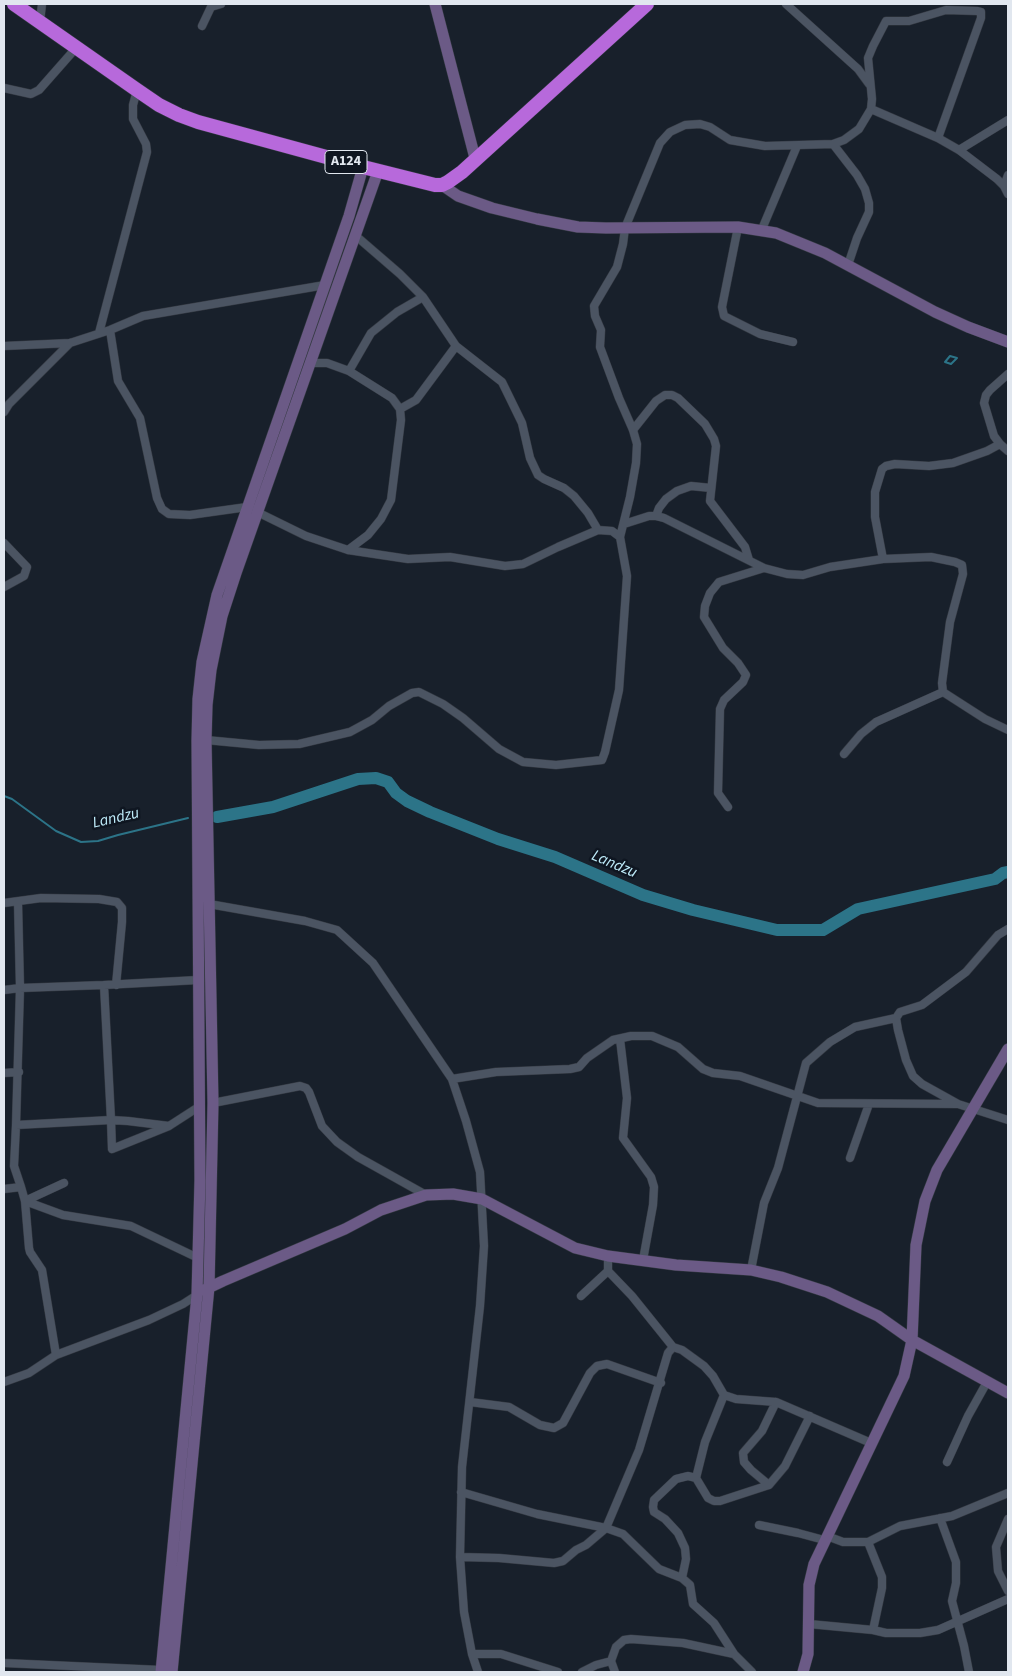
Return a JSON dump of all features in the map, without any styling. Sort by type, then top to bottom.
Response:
[{"type":"highway","name":"A124","points":[[14,4],[159,105],[198,122],[378,171],[442,185]]},
{"type":"highway","points":[[442,185],[462,172],[475,158],[551,92],[647,4]]},
{"type":"street","points":[[40,22],[42,4]]},
{"type":"street","points":[[202,26],[211,7],[221,4]]},
{"type":"street","points":[[435,4],[475,158]]},
{"type":"street","points":[[786,4],[858,69],[870,85]]},
{"type":"street","points":[[206,740],[259,746],[299,744],[350,732],[372,720],[389,706],[412,692],[419,692],[443,704],[463,718],[499,749],[523,762],[556,765],[602,760],[619,682],[627,576],[620,537],[636,463],[637,444],[600,347],[601,330],[595,316],[594,306],[617,267],[625,228],[660,143],[670,132],[685,125],[700,124],[710,126],[730,140],[764,146],[833,144],[851,136],[859,129],[870,109],[872,99],[868,58],[888,20],[909,21],[946,10],[981,12],[981,18],[938,138]]},
{"type":"street","points":[[4,88],[31,94],[39,90],[76,48]]},
{"type":"street","points":[[99,333],[147,152],[146,144],[133,119],[133,105],[137,90]]},
{"type":"street","points":[[870,109],[938,138],[959,150],[1004,186],[1008,194]]},
{"type":"street","points":[[959,150],[1008,120]]},
{"type":"street","points":[[997,126],[1008,128]]},
{"type":"street","points":[[833,144],[857,174],[870,203],[869,212],[857,238],[848,265]]},
{"type":"street","points":[[762,230],[797,146]]},
{"type":"street","points":[[165,1672],[209,1287],[213,1103],[206,740],[211,670],[222,616],[252,509],[349,216],[363,167]]},
{"type":"street","points":[[165,1672],[197,1295],[200,1106],[198,699],[202,662],[217,595],[311,363],[378,171]]},
{"type":"street","points":[[1004,186],[1008,175]]},
{"type":"street","points":[[442,185],[458,196],[492,208],[578,227],[738,227],[762,230],[796,240],[848,265],[936,312],[1008,342]]},
{"type":"street","points":[[738,227],[722,307],[724,316],[760,334],[793,342]]},
{"type":"street","points":[[356,236],[400,274],[423,297],[456,346],[502,382],[522,423],[530,458],[538,475],[544,480],[564,488],[574,496],[588,512],[598,530]]},
{"type":"street","points":[[4,346],[70,343],[110,330],[143,316],[325,285]]},
{"type":"street","points":[[349,371],[371,333],[397,312],[423,297]]},
{"type":"street","points":[[110,330],[118,380],[140,418],[157,498],[162,509],[169,514],[190,515],[252,509],[306,536],[348,550],[408,559],[450,557],[506,566],[523,564],[598,530],[612,531],[620,537]]},
{"type":"street","points":[[4,412],[6,405],[70,343]]},
{"type":"street","points":[[400,409],[416,400],[456,346]]},
{"type":"street","points":[[311,363],[327,363],[349,371],[392,398],[400,409],[391,500],[381,519],[372,530],[348,550]]},
{"type":"street","points":[[1008,374],[990,390],[986,395],[984,403],[994,436],[1008,450]]},
{"type":"street","points":[[633,430],[656,401],[665,395],[672,395],[678,398],[705,424],[714,439],[716,452],[710,501],[741,539],[749,560]]},
{"type":"street","points":[[883,560],[874,517],[875,492],[882,469],[895,464],[945,465],[988,452],[1000,444]]},
{"type":"street","points":[[656,516],[666,499],[677,491],[691,486],[711,488]]},
{"type":"street","points":[[624,524],[656,516],[683,527],[764,568],[787,574],[803,575],[830,567],[883,560],[931,557],[955,562],[962,566],[963,574],[950,622],[942,683],[943,692]]},
{"type":"street","points":[[4,543],[27,566],[24,576],[4,587]]},
{"type":"street","points":[[728,807],[718,793],[720,709],[724,700],[743,682],[746,675],[738,663],[723,648],[707,624],[704,617],[705,606],[710,593],[719,582],[764,568]]},
{"type":"street","points":[[943,692],[985,719],[1008,730]]},
{"type":"street","points":[[844,754],[861,734],[876,722],[943,692]]},
{"type":"street","points":[[4,903],[41,898],[100,899],[117,902],[122,908],[122,922],[116,984]]},
{"type":"street","points":[[18,902],[19,1072],[14,1166],[25,1200],[30,1252],[42,1270],[56,1356]]},
{"type":"street","points":[[209,904],[305,920],[336,930],[374,963],[452,1079],[480,1172],[482,1199],[484,1246],[480,1306],[462,1467],[460,1557],[464,1612],[472,1654],[478,1672]]},
{"type":"street","points":[[751,1270],[764,1203],[778,1168],[806,1064],[830,1042],[856,1027],[896,1018],[900,1012],[922,1005],[966,972],[998,935],[1008,929]]},
{"type":"street","points":[[4,990],[198,980]]},
{"type":"street","points":[[104,985],[112,1149],[169,1126],[200,1106]]},
{"type":"street","points":[[896,1018],[904,1053],[913,1076],[922,1084],[958,1104],[1008,1120]]},
{"type":"street","points":[[452,1079],[496,1072],[570,1069],[579,1066],[613,1040],[631,1036],[652,1036],[678,1047],[703,1069],[713,1073],[740,1076],[818,1103],[958,1104]]},
{"type":"street","points":[[620,1039],[628,1098],[622,1138],[651,1177],[654,1187],[653,1206],[643,1260]]},
{"type":"street","points":[[803,1672],[808,1654],[809,1585],[814,1564],[904,1376],[912,1340],[916,1245],[925,1201],[937,1170],[1008,1049]]},
{"type":"street","points":[[4,1073],[19,1072]]},
{"type":"street","points":[[213,1103],[300,1086],[306,1088],[322,1126],[337,1142],[358,1157],[426,1195]]},
{"type":"street","points":[[850,1158],[870,1104]]},
{"type":"street","points":[[16,1125],[111,1120],[169,1126]]},
{"type":"street","points":[[25,1200],[64,1183]]},
{"type":"street","points":[[4,1189],[21,1187]]},
{"type":"street","points":[[4,1382],[29,1373],[56,1356],[149,1320],[182,1304],[209,1287],[345,1229],[381,1210],[426,1195],[453,1194],[482,1199],[575,1248],[608,1256],[676,1265],[751,1270],[781,1277],[827,1292],[878,1316],[912,1340],[1008,1393]]},
{"type":"street","points":[[25,1200],[63,1215],[131,1226],[198,1258]]},
{"type":"street","points":[[608,1256],[608,1271],[632,1296],[673,1347],[682,1350],[704,1366],[713,1376],[724,1395],[736,1399],[776,1402],[871,1444]]},
{"type":"street","points":[[581,1296],[608,1271]]},
{"type":"street","points":[[460,1557],[499,1558],[554,1564],[563,1561],[606,1528],[639,1450],[668,1354],[673,1347]]},
{"type":"street","points":[[470,1402],[509,1408],[540,1425],[554,1428],[563,1423],[590,1373],[597,1366],[607,1364],[660,1383]]},
{"type":"street","points":[[947,1462],[968,1416],[987,1382]]},
{"type":"street","points":[[696,1478],[705,1442],[724,1395]]},
{"type":"street","points":[[769,1485],[748,1466],[743,1458],[743,1453],[762,1431],[776,1402]]},
{"type":"street","points":[[682,1578],[686,1560],[685,1548],[678,1534],[665,1519],[654,1512],[654,1500],[676,1479],[688,1476],[696,1478],[708,1498],[714,1501],[720,1501],[769,1485],[785,1466],[810,1416]]},
{"type":"street","points":[[461,1492],[537,1514],[606,1528],[623,1534],[658,1570],[682,1578],[690,1585],[693,1604],[714,1623],[734,1654],[752,1672]]},
{"type":"street","points":[[759,1525],[843,1542],[868,1542],[900,1526],[952,1516],[1008,1493]]},
{"type":"street","points":[[940,1518],[956,1562],[956,1583],[952,1601],[969,1672]]},
{"type":"street","points":[[1008,1519],[996,1546],[998,1571],[1008,1591]]},
{"type":"street","points":[[868,1542],[882,1577],[882,1588],[873,1630]]},
{"type":"street","points":[[809,1624],[886,1633],[920,1633],[938,1630],[956,1620],[1008,1599]]},
{"type":"street","points":[[615,1672],[611,1661],[616,1647],[624,1640],[683,1643],[734,1654]]},
{"type":"street","points":[[472,1654],[501,1654],[558,1672]]},
{"type":"street","points":[[582,1672],[596,1665],[611,1661]]},
{"type":"street","points":[[4,1664],[165,1672]]},
{"type":"waterway","points":[[950,356],[957,358],[951,364],[945,362],[950,356]]},
{"type":"waterway","name":"Landzu","points":[[217,817],[273,807],[358,779],[376,778],[388,782],[396,793],[407,801],[430,812],[498,839],[555,857],[643,895],[693,910],[777,930],[823,930],[858,909],[995,879],[1008,872]]},
{"type":"waterway","name":"Landzu","points":[[4,796],[12,799],[56,831],[81,842],[98,841],[188,818]]}]
